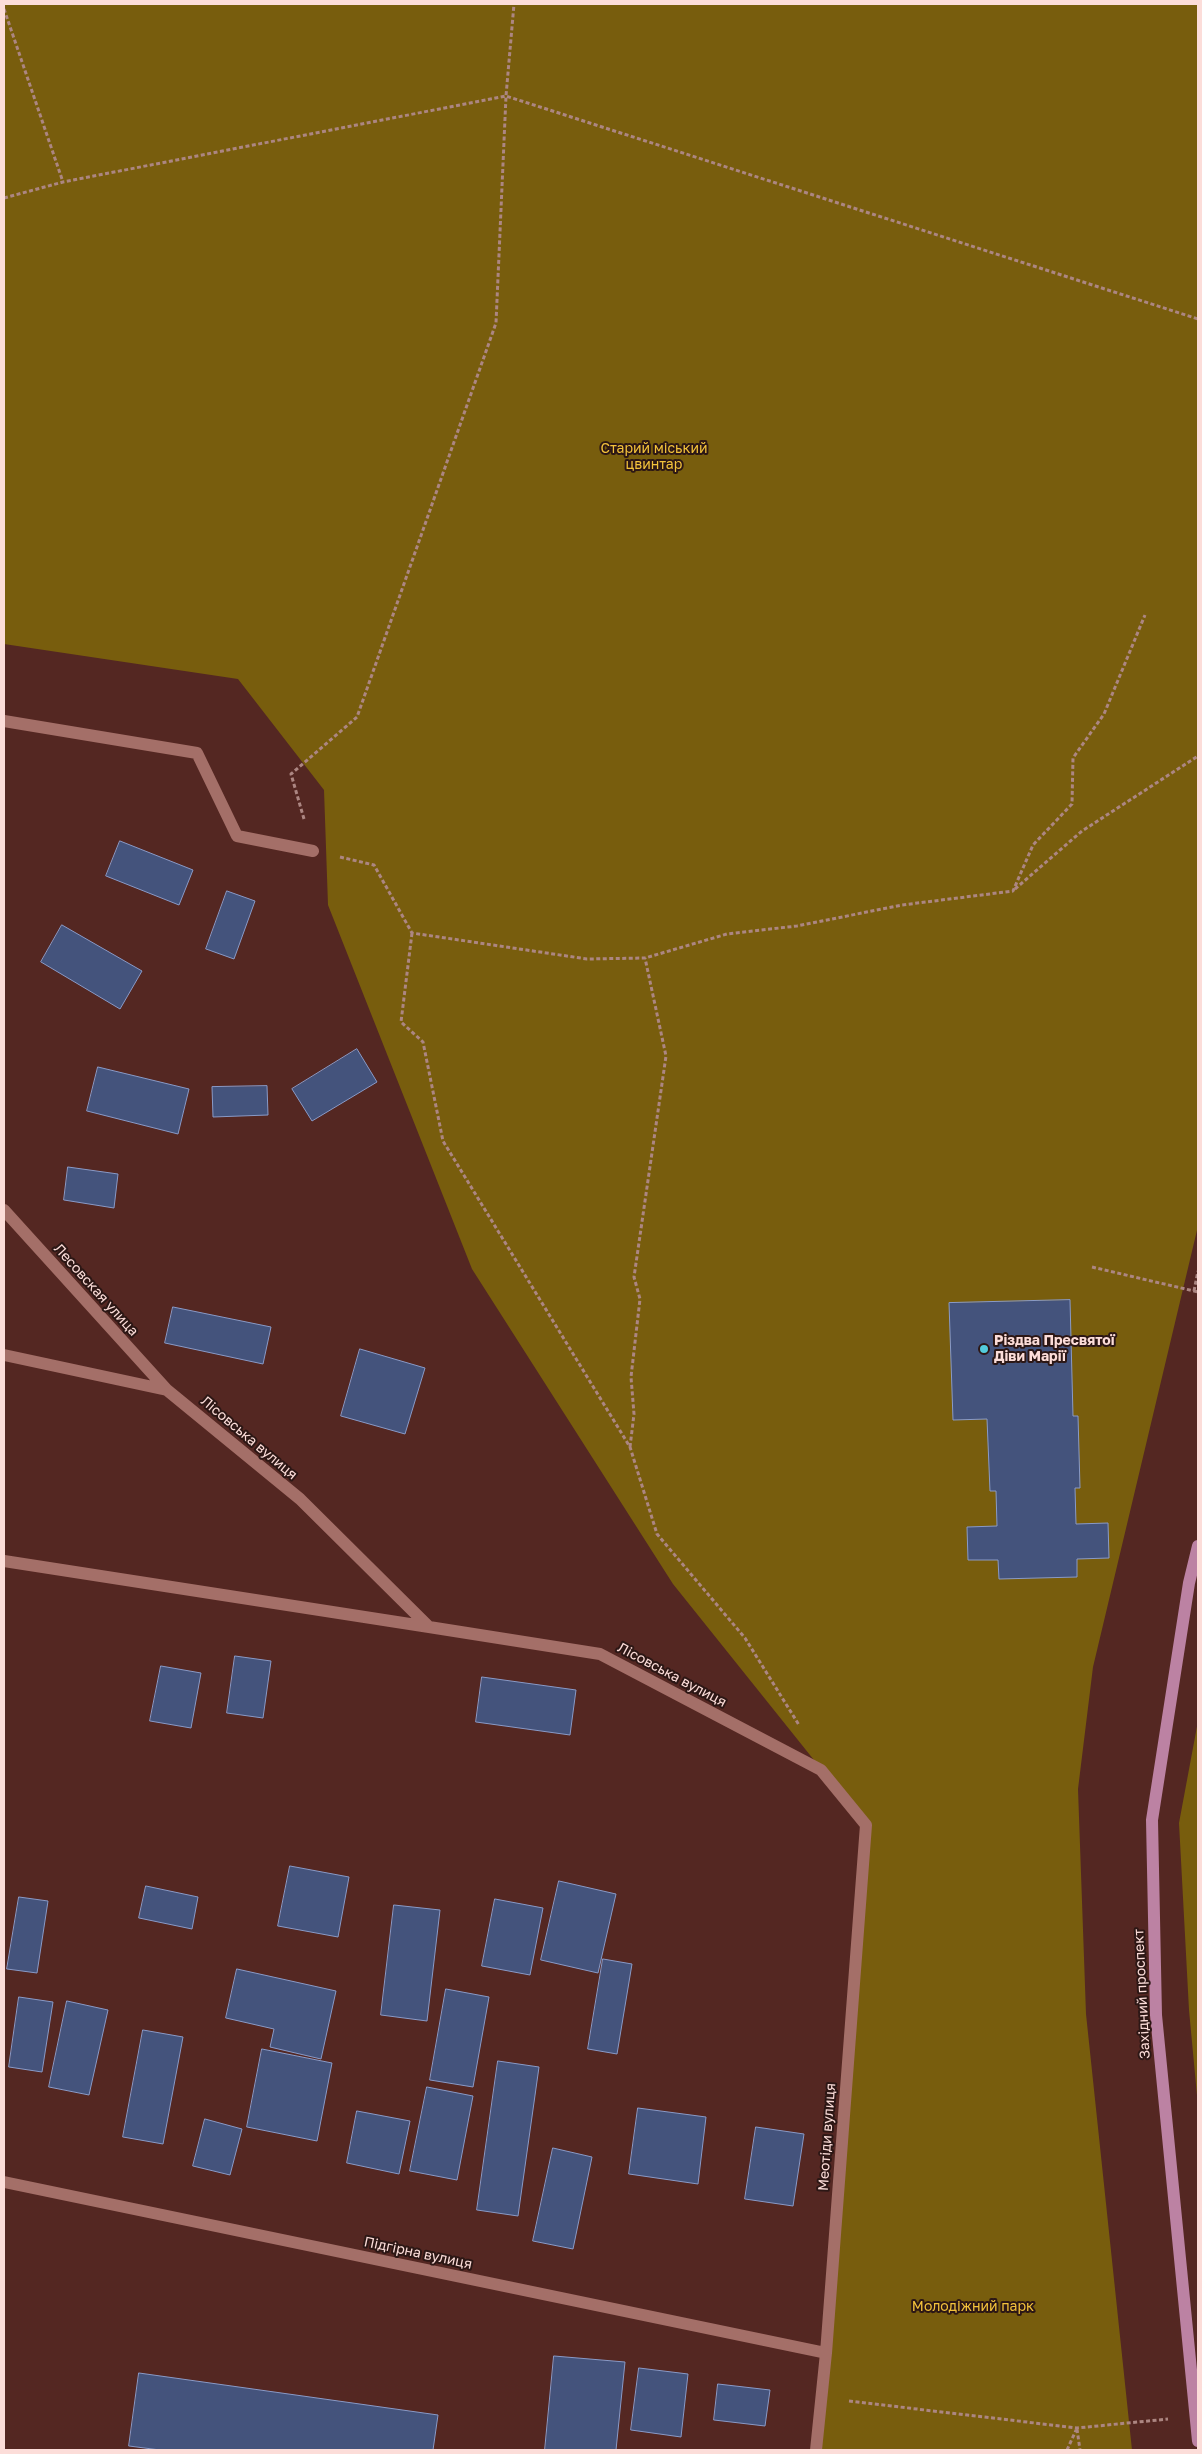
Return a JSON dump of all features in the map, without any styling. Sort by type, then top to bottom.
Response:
[{"type":"main road","name":"Західний проспект","points":[[1198,1546],[1189,1583],[1152,1820],[1156,2015],[1198,2441]]},
{"type":"street","points":[[4,721],[197,753],[237,836],[313,851]]},
{"type":"street","name":"Лесовская улица","points":[[4,1210],[167,1390]]},
{"type":"street","name":"Лісовська вулиця","points":[[4,1355],[167,1390],[300,1499],[429,1627]]},
{"type":"street","name":"Лісовська вулиця","points":[[4,1561],[600,1654],[821,1770],[866,1825]]},
{"type":"street","name":"Меотіди вулиця","points":[[816,2450],[826,2353],[866,1825]]},
{"type":"street","name":"Підгірна вулиця","points":[[4,2182],[826,2353]]},
{"type":"path","points":[[514,4],[506,96],[496,324],[357,717],[291,774],[313,851],[374,865],[412,933],[401,1022],[423,1042],[443,1142],[630,1447],[656,1534],[745,1638],[800,1727]]},
{"type":"path","points":[[4,9],[63,182]]},
{"type":"path","points":[[4,198],[63,182],[506,96],[1198,319]]},
{"type":"path","points":[[1013,891],[1033,845],[1072,804],[1073,758],[1104,714],[1145,615]]},
{"type":"path","points":[[412,933],[586,959],[645,958],[727,934],[797,926],[902,905],[1013,891],[1082,831],[1198,756]]},
{"type":"path","points":[[630,1447],[634,1414],[631,1377],[640,1299],[634,1277],[666,1056],[645,958]]},
{"type":"path","points":[[1092,1267],[1198,1292]]},
{"type":"path","points":[[1194,1291],[1198,1271]]},
{"type":"path","points":[[821,2397],[1077,2428],[1195,2417]]},
{"type":"path","points":[[1067,2450],[1077,2428]]},
{"type":"path","points":[[1077,2428],[1080,2450]]},
{"type":"green space","points":[[4,4],[1198,4],[1198,1226],[1093,1667],[1078,1789],[1086,2014],[1132,2450],[816,2450],[866,1825],[673,1584],[472,1269],[328,905],[324,790],[238,679],[4,644]]},
{"type":"green space","points":[[1198,1721],[1198,2106],[1189,2010],[1179,1823]]},
{"type":"building","points":[[120,841],[193,870],[179,905],[106,876]]},
{"type":"building","points":[[227,891],[255,901],[234,959],[206,949]]},
{"type":"building","points":[[62,925],[142,971],[120,1009],[41,962]]},
{"type":"building","points":[[357,1049],[377,1082],[312,1121],[292,1089]]},
{"type":"building","points":[[98,1067],[189,1089],[178,1134],[87,1111]]},
{"type":"building","points":[[267,1086],[268,1115],[213,1117],[212,1087]]},
{"type":"building","points":[[68,1167],[118,1174],[114,1208],[64,1200]]},
{"type":"building","points":[[1070,1300],[1073,1416],[1078,1416],[1080,1488],[1075,1488],[1076,1524],[1108,1523],[1109,1558],[1077,1559],[1077,1577],[999,1579],[998,1560],[968,1560],[967,1527],[997,1526],[996,1491],[990,1491],[987,1419],[953,1420],[949,1303]]},
{"type":"building","points":[[173,1307],[271,1327],[263,1364],[165,1343]]},
{"type":"building","points":[[360,1349],[425,1368],[405,1434],[341,1416]]},
{"type":"building","points":[[235,1656],[271,1661],[263,1718],[227,1713]]},
{"type":"building","points":[[161,1666],[201,1673],[191,1728],[150,1721]]},
{"type":"building","points":[[482,1677],[576,1690],[570,1735],[476,1722]]},
{"type":"building","points":[[290,1866],[349,1877],[338,1937],[278,1926]]},
{"type":"building","points":[[559,1881],[616,1894],[598,1973],[541,1960]]},
{"type":"building","points":[[146,1886],[198,1897],[192,1929],[139,1918]]},
{"type":"building","points":[[19,1897],[48,1901],[37,1973],[7,1969]]},
{"type":"building","points":[[495,1899],[543,1908],[530,1975],[482,1966]]},
{"type":"building","points":[[394,1905],[440,1910],[427,2021],[381,2015]]},
{"type":"building","points":[[603,1959],[632,1964],[617,2054],[588,2049]]},
{"type":"building","points":[[237,1969],[336,1991],[321,2059],[270,2047],[274,2029],[226,2018]]},
{"type":"building","points":[[446,1989],[489,1997],[473,2087],[430,2080]]},
{"type":"building","points":[[19,1997],[53,2002],[42,2072],[9,2067]]},
{"type":"building","points":[[67,2001],[108,2010],[89,2095],[49,2087]]},
{"type":"building","points":[[143,2030],[183,2037],[163,2144],[123,2137]]},
{"type":"building","points":[[262,2049],[332,2063],[317,2141],[247,2127]]},
{"type":"building","points":[[498,2061],[539,2067],[518,2216],[477,2210]]},
{"type":"building","points":[[427,2087],[473,2096],[457,2180],[410,2171]]},
{"type":"building","points":[[638,2108],[706,2117],[698,2184],[629,2174]]},
{"type":"building","points":[[357,2111],[410,2121],[399,2174],[347,2163]]},
{"type":"building","points":[[205,2119],[242,2129],[230,2175],[193,2166]]},
{"type":"building","points":[[756,2127],[804,2134],[793,2206],[745,2199]]},
{"type":"building","points":[[553,2148],[592,2157],[573,2249],[533,2241]]},
{"type":"building","points":[[554,2356],[625,2362],[616,2450],[545,2450]]},
{"type":"building","points":[[639,2368],[688,2374],[681,2437],[631,2430]]},
{"type":"building","points":[[139,2373],[438,2415],[433,2450],[160,2450],[129,2446]]},
{"type":"building","points":[[718,2384],[770,2390],[765,2426],[714,2420]]},
{"type":"place","name":"Різдва Пресвятої Діви Марії","points":[[984,1349]]},
{"type":"park label","name":"Старий міський цвинтар","points":[[654,458]]},
{"type":"park label","name":"Молодіжний парк","points":[[973,2307]]}]
